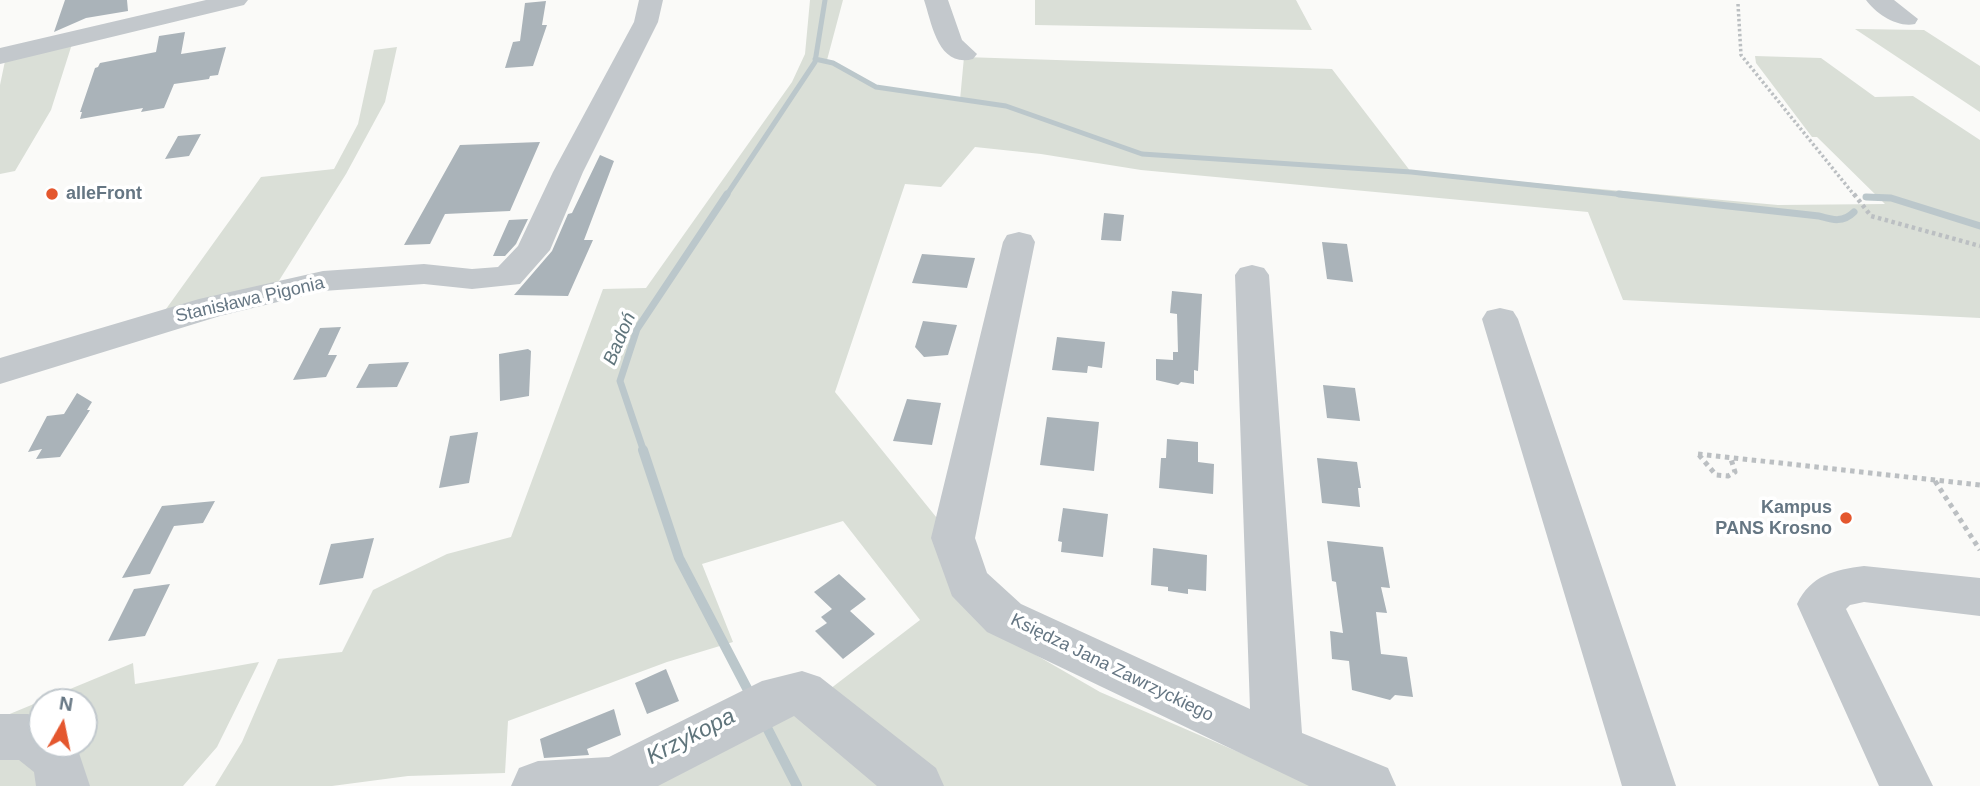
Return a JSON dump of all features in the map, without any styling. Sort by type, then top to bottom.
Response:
[{"type":"street","points":[[0,56],[236,0]]},
{"type":"street","name":"Stanisława Pigonia","points":[[0,372],[212,307],[323,281],[424,274],[472,279],[508,277],[533,250],[568,172],[646,22],[651,0]]},
{"type":"street","points":[[936,0],[951,44],[964,54]]},
{"type":"street","points":[[1878,0],[1906,19]]},
{"type":"street","name":"Księdza Jana Zawrzyckiego","points":[[1019,242],[953,538],[968,583],[1004,618],[1277,747],[1369,786]]},
{"type":"street","points":[[1252,275],[1277,747]]},
{"type":"street","points":[[1500,319],[1649,786]]},
{"type":"street","points":[[1906,786],[1820,604],[1838,588],[1864,584],[1980,597]]},
{"type":"street","points":[[538,786],[613,782],[780,697],[802,693],[917,786]]},
{"type":"street","points":[[0,737],[28,737],[57,759],[63,786]]},
{"type":"path","points":[[1738,4],[1741,55],[1871,216],[1980,246]]},
{"type":"path","points":[[1731,459],[1735,472],[1728,476],[1716,475],[1698,454],[1980,485]]},
{"type":"path","points":[[1934,480],[1980,550]]},
{"type":"shaded area","points":[[810,0],[843,0],[827,60],[876,87],[960,100],[964,57],[1332,69],[1411,172],[1778,205],[1885,204],[1817,137],[1812,137],[1756,63],[1755,56],[1821,58],[1875,97],[1913,96],[1980,140],[1980,318],[1623,300],[1588,212],[1141,170],[1041,154],[975,147],[941,187],[905,184],[835,392],[945,528],[1029,651],[1100,692],[1243,754],[1331,786],[937,786],[826,692],[920,620],[843,521],[702,564],[733,642],[667,662],[508,721],[505,773],[408,776],[332,786],[215,786],[242,742],[278,659],[342,652],[373,590],[447,554],[511,537],[603,289],[646,288],[792,82],[805,54]]},
{"type":"shaded area","points":[[1035,0],[1296,0],[1312,30],[1035,25]]},
{"type":"shaded area","points":[[1855,29],[1924,30],[1980,66],[1980,112]]},
{"type":"shaded area","points":[[72,44],[51,110],[15,171],[0,174],[0,85],[5,61]]},
{"type":"shaded area","points":[[397,47],[385,102],[346,174],[275,287],[161,316],[261,177],[334,169],[358,124],[374,50]]},
{"type":"shaded area","points":[[259,662],[217,747],[183,786],[0,786],[0,718],[28,706],[28,758],[98,758],[98,688],[73,688],[133,663],[135,684]]},
{"type":"shaded area","points":[[793,706],[892,786],[639,786]]},
{"type":"building","points":[[65,0],[127,0],[128,11],[86,18],[54,32]]},
{"type":"building","points":[[546,1],[542,25],[547,25],[533,66],[505,68],[513,42],[520,41],[525,3]]},
{"type":"building","points":[[185,32],[181,54],[226,47],[218,75],[210,76],[209,79],[174,84],[164,108],[141,112],[143,108],[80,119],[95,68],[100,63],[156,52],[159,36]]},
{"type":"building","points":[[201,134],[189,156],[165,159],[178,136]]},
{"type":"building","points":[[540,142],[510,211],[445,214],[430,244],[404,245],[460,145]]},
{"type":"building","points":[[600,155],[614,161],[584,240],[593,240],[568,296],[514,295],[552,251],[568,214],[572,213]]},
{"type":"building","points":[[1104,213],[1124,215],[1121,241],[1101,240]]},
{"type":"building","points":[[528,219],[516,244],[505,256],[493,256],[509,220]]},
{"type":"building","points":[[1322,242],[1347,244],[1353,282],[1327,279]]},
{"type":"building","points":[[922,254],[975,258],[967,288],[912,283]]},
{"type":"building","points":[[1172,291],[1202,294],[1198,371],[1194,370],[1194,384],[1181,382],[1178,385],[1156,380],[1156,359],[1173,360],[1173,352],[1178,352],[1177,314],[1170,313]]},
{"type":"building","points":[[923,321],[957,325],[948,355],[924,357],[915,347]]},
{"type":"building","points":[[341,327],[328,355],[337,355],[326,377],[293,380],[320,328]]},
{"type":"building","points":[[1057,337],[1105,342],[1102,368],[1088,366],[1087,373],[1052,370]]},
{"type":"building","points":[[528,349],[531,351],[529,396],[500,401],[499,354]]},
{"type":"building","points":[[409,362],[397,387],[356,388],[369,364]]},
{"type":"building","points":[[1323,385],[1355,388],[1360,421],[1327,418]]},
{"type":"building","points":[[77,393],[92,402],[87,410],[90,410],[60,457],[36,459],[42,449],[28,452],[47,416],[64,414]]},
{"type":"building","points":[[907,399],[941,403],[932,445],[893,441]]},
{"type":"building","points":[[1047,417],[1099,422],[1094,471],[1040,465]]},
{"type":"building","points":[[478,432],[469,483],[439,488],[450,436]]},
{"type":"building","points":[[1167,439],[1198,442],[1198,462],[1214,464],[1213,494],[1159,488],[1161,458],[1166,458]]},
{"type":"building","points":[[1317,458],[1357,462],[1361,488],[1358,488],[1360,507],[1322,503]]},
{"type":"building","points":[[215,501],[203,523],[174,526],[150,574],[122,578],[162,506]]},
{"type":"building","points":[[1063,508],[1108,514],[1103,557],[1061,552],[1062,542],[1058,541]]},
{"type":"building","points":[[374,538],[363,578],[319,585],[331,544]]},
{"type":"building","points":[[1327,541],[1383,547],[1390,588],[1381,587],[1387,613],[1376,612],[1381,654],[1407,657],[1413,697],[1395,695],[1390,700],[1352,690],[1349,661],[1332,659],[1330,631],[1343,633]]},
{"type":"building","points":[[1153,548],[1207,555],[1206,591],[1188,589],[1188,594],[1151,585]]},
{"type":"building","points":[[839,574],[866,599],[850,611],[875,634],[843,659],[815,631],[827,623],[821,617],[832,609],[814,592]]},
{"type":"building","points":[[170,584],[145,636],[108,641],[134,589]]},
{"type":"building","points":[[666,669],[679,701],[647,714],[635,683]]},
{"type":"building","points":[[614,709],[621,735],[587,749],[589,755],[544,758],[540,739]]},
{"type":"waterway","name":"Badoń","points":[[815,59],[825,0]]},
{"type":"waterway","name":"Badoń","points":[[726,196],[815,59]]},
{"type":"waterway","points":[[815,59],[833,63],[876,87],[1006,106],[1142,154],[1411,172],[1635,196]]},
{"type":"waterway","name":"Badoń","points":[[644,452],[620,381],[637,329],[727,194]]},
{"type":"waterway","points":[[1619,194],[1833,219],[1846,218],[1854,212]]},
{"type":"waterway","points":[[1866,197],[1891,198],[1980,226]]},
{"type":"waterway","name":"Badoń","points":[[643,450],[679,558],[751,696]]},
{"type":"waterway","name":"Badoń","points":[[763,720],[797,786]]},
{"type":"place","name":"alleFront","points":[[52,194]]},
{"type":"place","name":"Kampus PANS Krosno","points":[[1846,518]]},
{"type":"water label","name":"Krzykopa","points":[[691,737]]}]
